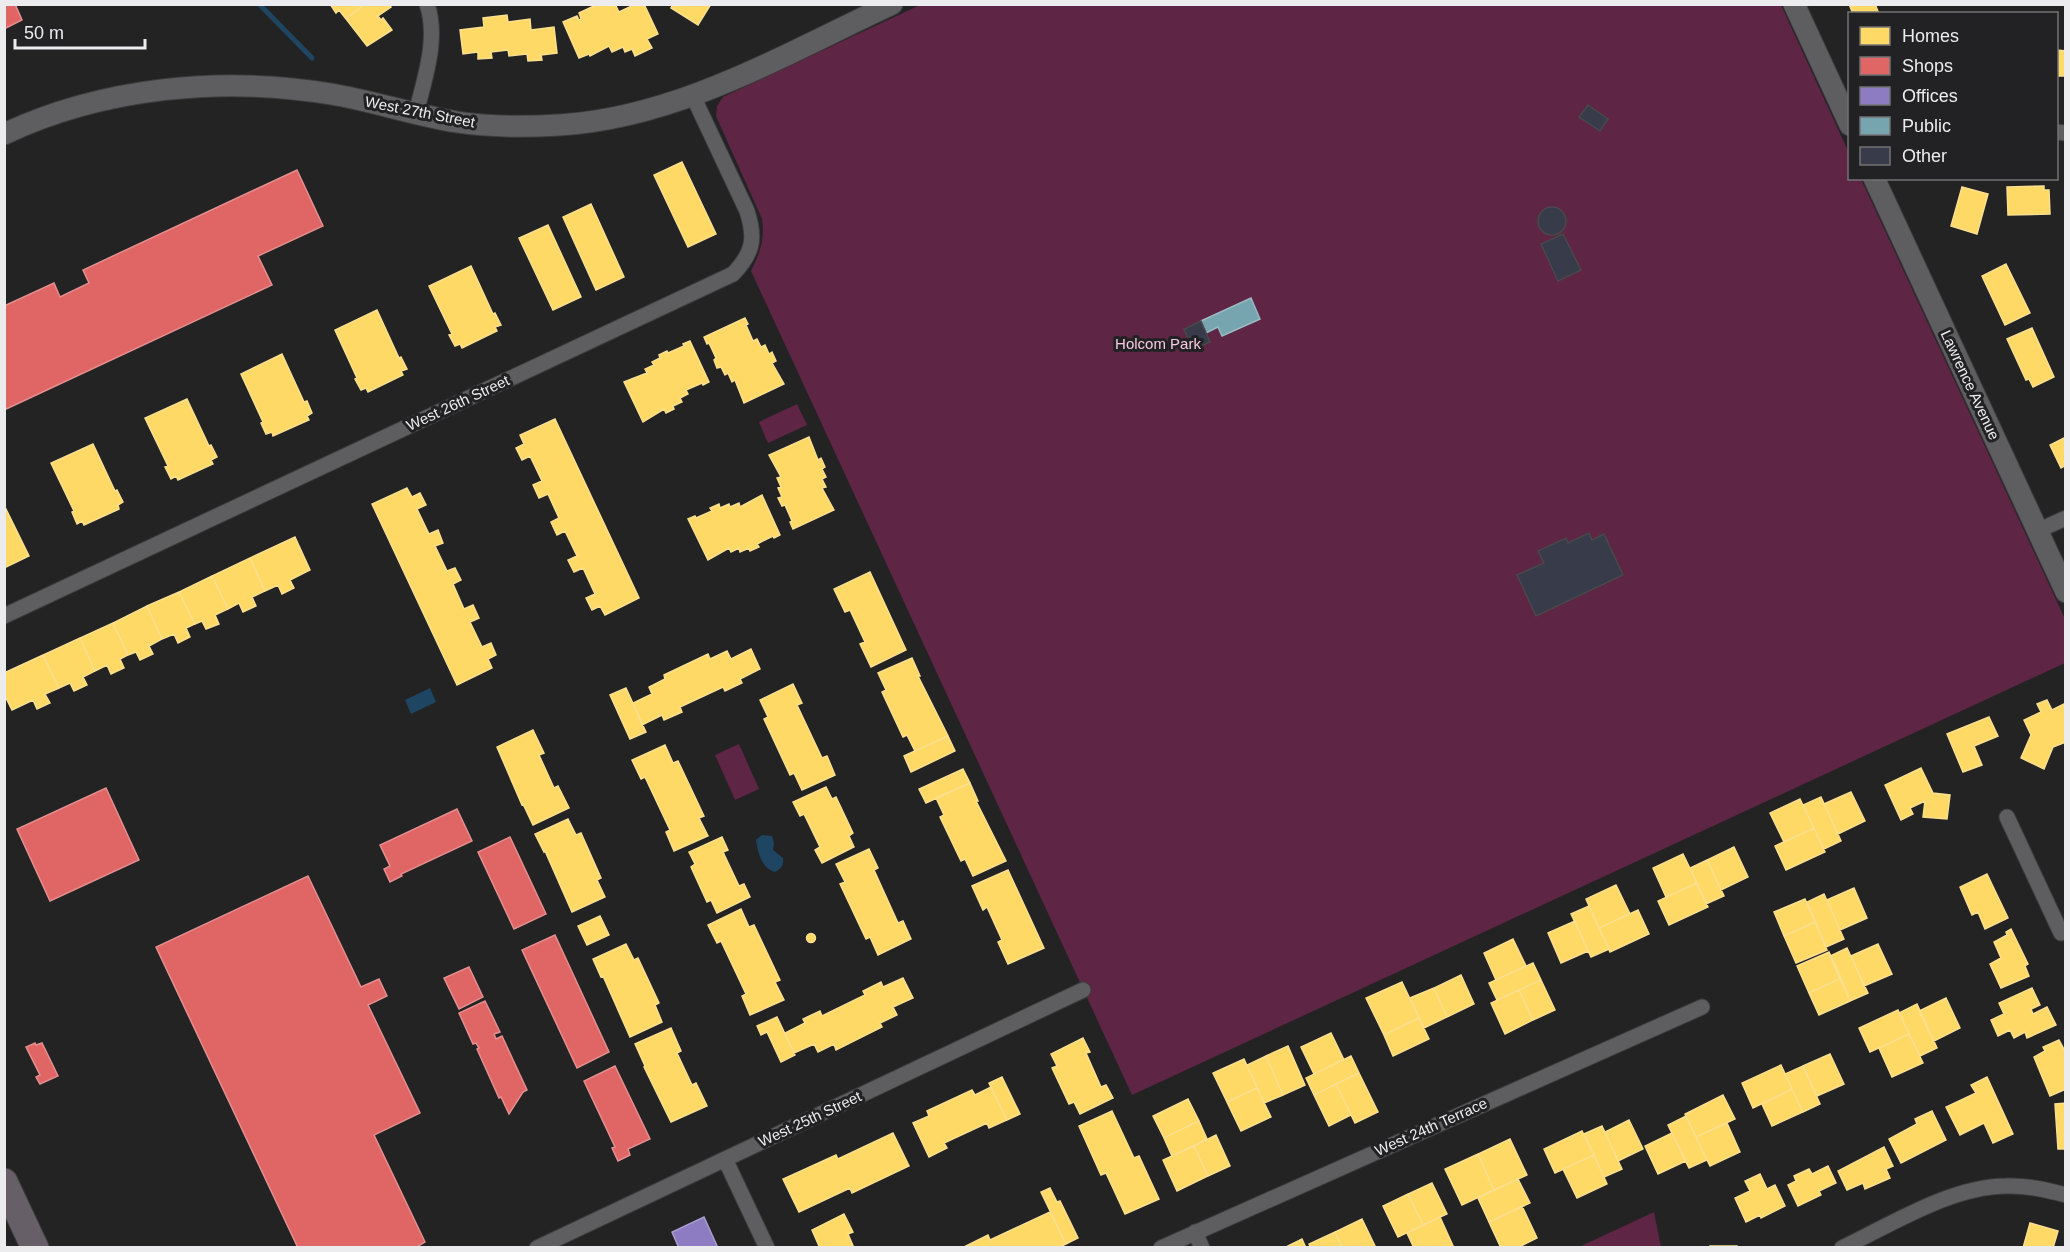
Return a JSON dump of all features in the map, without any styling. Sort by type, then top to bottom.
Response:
[{"type":"highway","points":[[4,1182],[35,1248]]},
{"type":"street","points":[[416,114],[430,52],[432,29],[427,4]]},
{"type":"street","name":"West 27th Street","points":[[4,134],[65,112],[112,99],[178,88],[208,86],[287,88],[376,103],[416,114],[460,122],[499,126],[559,125],[603,120],[645,111],[693,96],[892,4]]},
{"type":"street","points":[[1794,4],[1848,121]]},
{"type":"street","name":"West 26th Street","points":[[4,616],[733,274],[750,253],[753,239],[752,226],[693,96]]},
{"type":"street","name":"Lawrence Avenue","points":[[1875,180],[2066,592]]},
{"type":"street","points":[[2037,531],[2066,518]]},
{"type":"street","points":[[2007,817],[2064,936]]},
{"type":"street","name":"West 25th Street","points":[[537,1248],[1083,990]]},
{"type":"street","name":"West 24th Terrace","points":[[1161,1248],[1702,1007]]},
{"type":"street","points":[[726,1159],[767,1248]]},
{"type":"street","points":[[1842,1248],[1946,1198],[1971,1190],[2007,1186],[2032,1187],[2066,1195]]},
{"type":"street","points":[[1195,1232],[1202,1248]]},
{"type":"green space","name":"Holcom Park","points":[[920,5],[1781,5],[1848,151],[1848,180],[1861,180],[2065,619],[2065,663],[1132,1095],[751,271],[761,246],[762,219],[716,116],[717,106],[723,97]]},
{"type":"green space","points":[[797,404],[807,425],[768,443],[759,422]]},
{"type":"green space","points":[[739,744],[759,789],[735,800],[715,755]]},
{"type":"green space","points":[[1654,1212],[1661,1247],[1579,1247]]},
{"type":"water","points":[[430,688],[436,702],[411,714],[405,700]]},
{"type":"water","points":[[762,835],[772,836],[773,850],[783,858],[782,866],[775,872],[766,867],[759,854],[756,840]]},
{"type":"building: Homes","points":[[330,4],[365,4],[346,19],[339,10],[336,13]]},
{"type":"building: Homes","points":[[365,4],[389,4],[391,7],[378,16],[381,20],[383,18],[392,30],[367,46],[346,19]]},
{"type":"building: Homes","points":[[594,4],[615,4],[619,12],[636,4],[644,4],[658,34],[647,39],[652,48],[635,56],[632,49],[625,52],[623,47],[612,52],[609,46],[590,56],[589,54],[579,58],[563,22],[577,16],[579,20],[581,19],[579,13]]},
{"type":"building: Homes","points":[[673,4],[711,4],[698,25],[671,8]]},
{"type":"building: Homes","points":[[1849,4],[1875,4],[1878,12],[1852,12]]},
{"type":"building: Homes","points":[[507,15],[508,22],[530,19],[531,30],[554,27],[557,53],[541,55],[542,60],[528,61],[527,54],[509,56],[508,50],[491,52],[492,58],[478,59],[478,52],[463,54],[460,30],[484,27],[483,18]]},
{"type":"building: Homes","points":[[2058,50],[2066,51],[2066,76],[2058,76]]},
{"type":"building: Homes","points":[[682,162],[716,234],[688,247],[654,175]]},
{"type":"building: Homes","points":[[2044,186],[2044,190],[2049,190],[2050,214],[2008,215],[2007,187]]},
{"type":"building: Homes","points":[[1962,187],[1988,194],[1977,234],[1951,226]]},
{"type":"building: Homes","points":[[591,204],[624,277],[596,290],[563,217]]},
{"type":"building: Homes","points":[[548,225],[581,297],[553,310],[519,238]]},
{"type":"building: Homes","points":[[2006,264],[2030,313],[2005,325],[1982,276]]},
{"type":"building: Homes","points":[[471,266],[493,314],[495,313],[501,325],[495,327],[497,331],[462,348],[460,344],[455,346],[449,335],[452,334],[429,286]]},
{"type":"building: Homes","points":[[377,310],[399,358],[401,357],[407,369],[401,371],[403,375],[368,392],[366,388],[361,390],[355,379],[357,378],[335,330]]},
{"type":"building: Homes","points":[[745,318],[753,341],[757,339],[761,347],[765,345],[769,354],[772,352],[776,361],[772,363],[784,384],[744,403],[735,380],[732,382],[728,373],[725,375],[721,367],[717,368],[714,360],[716,358],[704,337]]},
{"type":"building: Homes","points":[[2032,328],[2054,377],[2033,387],[2029,379],[2026,380],[2007,339]]},
{"type":"building: Homes","points":[[690,341],[709,382],[686,390],[688,394],[680,398],[682,402],[673,406],[674,409],[666,413],[664,409],[643,422],[624,382],[647,373],[645,369],[654,365],[652,362],[660,358],[659,355],[684,346],[683,344]]},
{"type":"building: Homes","points":[[282,354],[304,402],[307,401],[312,413],[307,416],[309,420],[273,436],[272,432],[266,434],[261,423],[263,422],[241,374]]},
{"type":"building: Homes","points":[[187,399],[209,446],[211,445],[217,457],[211,460],[213,464],[178,480],[176,476],[171,479],[165,467],[168,466],[145,418]]},
{"type":"building: Homes","points":[[555,419],[639,598],[605,615],[600,606],[592,610],[586,598],[595,594],[583,568],[574,572],[568,560],[577,556],[565,531],[557,535],[551,522],[559,518],[548,494],[539,498],[533,485],[542,481],[530,456],[522,460],[516,448],[524,444],[520,435]]},
{"type":"building: Homes","points":[[809,437],[818,460],[821,458],[825,467],[822,469],[826,477],[822,479],[826,487],[822,488],[834,510],[793,529],[785,505],[782,506],[778,498],[782,497],[777,478],[781,477],[769,455]]},
{"type":"building: Homes","points":[[2066,437],[2066,465],[2061,468],[2050,445]]},
{"type":"building: Homes","points":[[93,444],[115,491],[117,490],[123,502],[118,505],[119,509],[84,525],[82,521],[77,524],[72,512],[74,511],[51,463]]},
{"type":"building: Homes","points":[[407,488],[412,497],[420,493],[426,505],[417,509],[429,534],[438,530],[443,543],[435,546],[447,571],[455,568],[461,580],[453,584],[464,609],[473,605],[479,618],[470,622],[482,647],[491,643],[496,655],[488,659],[492,668],[457,685],[372,504]]},
{"type":"building: Homes","points":[[762,495],[780,535],[757,544],[759,547],[750,551],[749,548],[740,552],[739,548],[731,552],[729,548],[708,560],[688,519],[712,511],[710,508],[719,504],[720,508],[739,503],[740,507]]},
{"type":"building: Homes","points":[[4,505],[29,556],[4,568]]},
{"type":"building: Homes","points":[[295,537],[310,570],[290,580],[294,588],[282,594],[278,585],[265,591],[250,558]]},
{"type":"building: Homes","points":[[250,558],[265,591],[252,597],[256,606],[243,612],[239,603],[228,609],[212,576]]},
{"type":"building: Homes","points":[[870,572],[906,650],[871,667],[860,644],[865,642],[850,610],[845,612],[834,589]]},
{"type":"building: Homes","points":[[212,576],[228,609],[215,615],[219,624],[206,629],[202,621],[195,624],[179,592]]},
{"type":"building: Homes","points":[[179,592],[195,624],[186,628],[190,637],[178,643],[174,634],[162,639],[147,606]]},
{"type":"building: Homes","points":[[147,606],[162,639],[149,646],[153,654],[140,660],[136,652],[128,655],[113,623]]},
{"type":"building: Homes","points":[[113,623],[128,655],[120,659],[124,668],[111,674],[107,665],[95,671],[80,638]]},
{"type":"building: Homes","points":[[80,638],[95,671],[83,677],[87,685],[74,691],[70,683],[59,688],[43,655]]},
{"type":"building: Homes","points":[[751,649],[760,669],[740,679],[742,683],[725,691],[723,687],[680,707],[682,712],[664,720],[662,715],[642,725],[633,703],[652,694],[649,687],[665,679],[664,675],[708,654],[710,659],[727,651],[731,659]]},
{"type":"building: Homes","points":[[43,655],[59,688],[45,694],[50,703],[37,709],[33,700],[12,710],[4,694],[4,673]]},
{"type":"building: Homes","points":[[912,658],[920,676],[918,676],[948,736],[915,751],[907,735],[903,737],[882,692],[886,690],[878,673]]},
{"type":"building: Homes","points":[[793,684],[802,703],[797,705],[822,758],[827,756],[835,775],[802,790],[794,773],[790,775],[764,719],[768,717],[760,700]]},
{"type":"building: Homes","points":[[626,688],[646,732],[630,739],[610,695]]},
{"type":"building: Homes","points":[[2047,700],[2052,710],[2066,703],[2066,742],[2053,747],[2044,769],[2021,758],[2031,735],[2024,720],[2041,712],[2037,704]]},
{"type":"building: Homes","points":[[1989,717],[1998,736],[1974,746],[1982,765],[1963,772],[1947,734]]},
{"type":"building: Homes","points":[[533,730],[544,753],[539,755],[554,788],[558,786],[569,808],[533,825],[497,747]]},
{"type":"building: Homes","points":[[948,736],[955,751],[911,772],[904,756]]},
{"type":"building: Homes","points":[[665,745],[673,763],[678,761],[704,816],[699,818],[708,836],[674,851],[666,832],[670,830],[645,777],[641,779],[632,760]]},
{"type":"building: Homes","points":[[1921,768],[1933,793],[1950,795],[1947,819],[1923,817],[1925,801],[1910,808],[1913,814],[1901,820],[1885,785]]},
{"type":"building: Homes","points":[[963,769],[970,783],[926,803],[919,789]]},
{"type":"building: Homes","points":[[970,783],[978,801],[976,801],[1006,861],[973,876],[965,859],[961,861],[940,817],[944,815],[936,798]]},
{"type":"building: Homes","points":[[826,787],[832,799],[836,797],[853,833],[849,836],[854,847],[822,863],[815,850],[820,847],[804,814],[800,816],[793,802]]},
{"type":"building: Homes","points":[[1851,792],[1865,821],[1838,834],[1824,804]]},
{"type":"building: Homes","points":[[1821,797],[1841,841],[1824,849],[1803,805]]},
{"type":"building: Homes","points":[[1800,799],[1814,828],[1784,842],[1770,813]]},
{"type":"building: Homes","points":[[568,819],[576,835],[581,833],[601,878],[597,880],[605,897],[572,912],[535,834]]},
{"type":"building: Homes","points":[[1814,828],[1825,852],[1786,870],[1775,846]]},
{"type":"building: Homes","points":[[722,837],[728,850],[723,852],[739,886],[744,884],[750,897],[717,913],[711,900],[707,902],[691,867],[695,864],[689,852]]},
{"type":"building: Homes","points":[[1734,847],[1748,877],[1721,890],[1707,860]]},
{"type":"building: Homes","points":[[869,849],[878,868],[874,870],[898,923],[903,921],[911,939],[878,955],[870,937],[866,939],[840,884],[845,882],[836,864]]},
{"type":"building: Homes","points":[[1683,854],[1697,883],[1666,897],[1653,868]]},
{"type":"building: Homes","points":[[1707,860],[1724,896],[1706,904],[1690,868]]},
{"type":"building: Homes","points":[[1008,870],[1044,948],[1008,964],[998,942],[1002,940],[987,907],[983,910],[972,886]]},
{"type":"building: Homes","points":[[1987,874],[2008,918],[1985,929],[1978,912],[1972,915],[1960,887]]},
{"type":"building: Homes","points":[[1697,883],[1708,907],[1669,925],[1658,901]]},
{"type":"building: Homes","points":[[1616,885],[1630,914],[1599,928],[1586,899]]},
{"type":"building: Homes","points":[[1854,888],[1867,918],[1840,930],[1827,900]]},
{"type":"building: Homes","points":[[1824,894],[1844,939],[1826,947],[1807,902]]},
{"type":"building: Homes","points":[[1805,899],[1815,922],[1784,936],[1774,912]]},
{"type":"building: Homes","points":[[1589,906],[1609,949],[1591,957],[1571,914]]},
{"type":"building: Homes","points":[[741,909],[749,927],[754,925],[780,980],[775,982],[784,1000],[750,1015],[742,996],[746,994],[721,941],[717,943],[708,925]]},
{"type":"building: Homes","points":[[1638,910],[1649,934],[1610,952],[1599,928]]},
{"type":"building: Homes","points":[[600,916],[609,935],[587,945],[578,926]]},
{"type":"building: Homes","points":[[1575,921],[1588,951],[1561,963],[1548,933]]},
{"type":"building: Homes","points":[[1815,922],[1827,950],[1796,963],[1784,936]]},
{"type":"building: Homes","points":[[2011,929],[2028,964],[2025,966],[2029,976],[2001,988],[1990,964],[2001,958],[1994,942],[2007,935],[2006,932]]},
{"type":"building: Homes","points":[[811,934],[815,938],[811,942],[807,938]]},
{"type":"building: Homes","points":[[1513,939],[1526,966],[1496,980],[1484,953]]},
{"type":"building: Homes","points":[[626,944],[634,960],[638,958],[659,1003],[655,1005],[662,1022],[630,1037],[593,959]]},
{"type":"building: Homes","points":[[1878,944],[1892,974],[1864,986],[1851,956]]},
{"type":"building: Homes","points":[[1847,948],[1868,993],[1850,1001],[1830,956]]},
{"type":"building: Homes","points":[[1829,952],[1841,978],[1809,993],[1797,966]]},
{"type":"building: Homes","points":[[1533,963],[1541,980],[1497,1000],[1489,983]]},
{"type":"building: Homes","points":[[1461,975],[1474,1004],[1447,1017],[1434,988]]},
{"type":"building: Homes","points":[[903,978],[913,998],[893,1007],[897,1015],[880,1023],[882,1027],[836,1050],[834,1044],[818,1052],[814,1044],[794,1053],[785,1033],[805,1023],[803,1019],[820,1011],[822,1016],[865,995],[863,991],[881,982],[883,987]]},
{"type":"building: Homes","points":[[1841,978],[1850,1001],[1819,1015],[1809,993]]},
{"type":"building: Homes","points":[[1541,980],[1555,1010],[1533,1020],[1519,990]]},
{"type":"building: Homes","points":[[1402,982],[1419,1018],[1384,1035],[1366,998]]},
{"type":"building: Homes","points":[[1434,988],[1447,1017],[1424,1028],[1410,998]]},
{"type":"building: Homes","points":[[2032,988],[2040,1005],[2031,1009],[2033,1014],[2047,1007],[2056,1025],[2027,1038],[2025,1032],[2014,1038],[2010,1030],[1998,1036],[1991,1020],[2004,1014],[1999,1003]]},
{"type":"building: Homes","points":[[1519,990],[1533,1020],[1505,1034],[1491,1003]]},
{"type":"building: Homes","points":[[1946,998],[1960,1028],[1934,1041],[1919,1011]]},
{"type":"building: Homes","points":[[1917,1004],[1937,1048],[1920,1056],[1899,1013]]},
{"type":"building: Homes","points":[[1898,1010],[1909,1034],[1870,1052],[1859,1028]]},
{"type":"building: Homes","points":[[777,1017],[795,1055],[781,1062],[767,1032],[761,1035],[757,1026]]},
{"type":"building: Homes","points":[[1419,1018],[1429,1039],[1393,1056],[1384,1035]]},
{"type":"building: Homes","points":[[671,1028],[681,1051],[677,1053],[692,1085],[696,1083],[707,1106],[671,1122],[635,1044]]},
{"type":"building: Homes","points":[[1331,1033],[1344,1060],[1314,1074],[1301,1047]]},
{"type":"building: Homes","points":[[1909,1034],[1923,1063],[1892,1077],[1879,1048]]},
{"type":"building: Homes","points":[[1083,1038],[1090,1052],[1086,1053],[1101,1087],[1106,1085],[1113,1098],[1080,1114],[1074,1102],[1069,1104],[1052,1068],[1057,1066],[1051,1054]]},
{"type":"building: Homes","points":[[2059,1040],[2066,1053],[2066,1089],[2050,1096],[2034,1057],[2045,1051],[2043,1047]]},
{"type":"building: Homes","points":[[1288,1046],[1305,1085],[1283,1095],[1266,1056]]},
{"type":"building: Homes","points":[[1830,1054],[1844,1084],[1817,1096],[1803,1066]]},
{"type":"building: Homes","points":[[1266,1056],[1283,1095],[1264,1103],[1247,1065]]},
{"type":"building: Homes","points":[[1351,1056],[1359,1073],[1314,1095],[1306,1078]]},
{"type":"building: Homes","points":[[1244,1059],[1257,1088],[1227,1102],[1213,1073]]},
{"type":"building: Homes","points":[[1781,1065],[1792,1089],[1753,1108],[1742,1083]]},
{"type":"building: Homes","points":[[1803,1066],[1820,1104],[1803,1112],[1785,1074]]},
{"type":"building: Homes","points":[[1359,1073],[1378,1112],[1355,1123],[1336,1084]]},
{"type":"building: Homes","points":[[1002,1077],[1020,1114],[1007,1120],[989,1083]]},
{"type":"building: Homes","points":[[1987,1077],[2013,1134],[1993,1143],[1984,1123],[1960,1135],[1946,1107],[1976,1093],[1971,1085]]},
{"type":"building: Homes","points":[[1336,1084],[1351,1115],[1329,1126],[1314,1095]]},
{"type":"building: Homes","points":[[991,1087],[1007,1120],[989,1128],[987,1123],[944,1143],[947,1148],[929,1157],[913,1123],[929,1116],[927,1111],[972,1090],[975,1095]]},
{"type":"building: Homes","points":[[1257,1088],[1271,1117],[1241,1131],[1227,1102]]},
{"type":"building: Homes","points":[[1792,1089],[1803,1112],[1772,1126],[1762,1104]]},
{"type":"building: Homes","points":[[1723,1095],[1735,1119],[1696,1137],[1685,1114]]},
{"type":"building: Homes","points":[[1188,1099],[1199,1121],[1164,1138],[1153,1116]]},
{"type":"building: Homes","points":[[2066,1103],[2066,1149],[2058,1149],[2055,1104]]},
{"type":"building: Homes","points":[[1112,1111],[1134,1158],[1139,1156],[1159,1199],[1125,1214],[1106,1173],[1101,1175],[1079,1126]]},
{"type":"building: Homes","points":[[1932,1111],[1946,1140],[1901,1163],[1889,1139],[1917,1124],[1915,1119]]},
{"type":"building: Homes","points":[[1686,1116],[1707,1160],[1689,1168],[1668,1125]]},
{"type":"building: Homes","points":[[1629,1120],[1643,1149],[1618,1161],[1605,1132]]},
{"type":"building: Homes","points":[[1199,1121],[1207,1139],[1172,1156],[1164,1138]]},
{"type":"building: Homes","points":[[1727,1123],[1740,1152],[1710,1166],[1696,1137]]},
{"type":"building: Homes","points":[[1602,1126],[1622,1169],[1604,1177],[1584,1134]]},
{"type":"building: Homes","points":[[1582,1131],[1594,1155],[1555,1173],[1544,1149]]},
{"type":"building: Homes","points":[[893,1133],[909,1166],[852,1193],[850,1188],[799,1212],[783,1179],[836,1155],[838,1159]]},
{"type":"building: Homes","points":[[1672,1133],[1686,1161],[1658,1174],[1645,1146]]},
{"type":"building: Homes","points":[[1216,1135],[1230,1166],[1208,1176],[1194,1146]]},
{"type":"building: Homes","points":[[1510,1139],[1527,1175],[1494,1190],[1478,1154]]},
{"type":"building: Homes","points":[[1194,1146],[1208,1176],[1177,1191],[1163,1160]]},
{"type":"building: Homes","points":[[1884,1147],[1893,1166],[1886,1169],[1890,1178],[1865,1189],[1863,1183],[1847,1190],[1838,1171]]},
{"type":"building: Homes","points":[[1478,1154],[1494,1190],[1462,1205],[1445,1169]]},
{"type":"building: Homes","points":[[1594,1155],[1607,1184],[1577,1198],[1563,1169]]},
{"type":"building: Homes","points":[[1828,1166],[1836,1183],[1819,1191],[1821,1195],[1798,1206],[1788,1185],[1796,1181],[1794,1176],[1809,1169],[1812,1174]]},
{"type":"building: Homes","points":[[1760,1174],[1767,1189],[1775,1185],[1785,1206],[1761,1218],[1760,1215],[1746,1222],[1735,1198],[1750,1191],[1745,1181]]},
{"type":"building: Homes","points":[[1518,1179],[1530,1203],[1489,1222],[1478,1198]]},
{"type":"building: Homes","points":[[1432,1183],[1447,1214],[1423,1225],[1408,1194]]},
{"type":"building: Homes","points":[[1050,1188],[1057,1202],[1060,1201],[1078,1238],[1066,1244],[1041,1192]]},
{"type":"building: Homes","points":[[1408,1194],[1423,1225],[1398,1237],[1383,1206]]},
{"type":"building: Homes","points":[[1522,1206],[1537,1238],[1517,1248],[1501,1248],[1489,1222]]},
{"type":"building: Homes","points":[[1050,1212],[1066,1244],[1058,1248],[962,1248],[988,1235],[990,1240]]},
{"type":"building: Homes","points":[[844,1214],[853,1232],[848,1234],[854,1248],[816,1248],[819,1246],[812,1230]]},
{"type":"building: Homes","points":[[1440,1217],[1454,1248],[1414,1248],[1407,1233]]},
{"type":"building: Homes","points":[[1362,1219],[1376,1248],[1342,1248],[1335,1232]]},
{"type":"building: Homes","points":[[2030,1223],[2058,1231],[2053,1248],[2023,1248]]},
{"type":"building: Homes","points":[[1335,1232],[1342,1248],[1311,1248],[1309,1244]]},
{"type":"building: Homes","points":[[1302,1239],[1306,1248],[1284,1248]]},
{"type":"building: Homes","points":[[1710,1246],[1737,1246],[1737,1248],[1710,1248]]},
{"type":"building: Shops","points":[[4,4],[15,4],[22,20],[4,29]]},
{"type":"building: Shops","points":[[297,170],[323,226],[258,256],[272,285],[4,410],[4,306],[54,283],[60,297],[89,283],[83,270]]},
{"type":"building: Shops","points":[[106,788],[139,860],[50,901],[17,829]]},
{"type":"building: Shops","points":[[457,809],[472,841],[401,874],[402,876],[390,882],[384,869],[390,866],[380,845]]},
{"type":"building: Shops","points":[[510,837],[546,914],[514,929],[478,852]]},
{"type":"building: Shops","points":[[308,876],[361,987],[379,979],[387,996],[368,1005],[420,1113],[374,1135],[425,1242],[415,1248],[298,1248],[156,947]]},
{"type":"building: Shops","points":[[555,935],[609,1052],[577,1068],[522,950]]},
{"type":"building: Shops","points":[[469,967],[483,997],[459,1009],[444,978]]},
{"type":"building: Shops","points":[[485,1001],[500,1032],[494,1034],[496,1039],[502,1036],[527,1090],[523,1092],[509,1114],[501,1097],[499,1098],[477,1049],[479,1048],[476,1043],[473,1044],[459,1013]]},
{"type":"building: Shops","points":[[35,1043],[36,1045],[42,1043],[58,1076],[40,1084],[36,1077],[40,1075],[26,1047]]},
{"type":"building: Shops","points":[[615,1066],[650,1139],[628,1149],[630,1155],[618,1161],[612,1148],[615,1147],[584,1081]]},
{"type":"building: Offices","points":[[704,1217],[718,1248],[679,1248],[672,1232]]},
{"type":"building: Public","points":[[1251,298],[1260,319],[1222,336],[1218,327],[1206,333],[1201,321]]},
{"type":"building: Other","points":[[1588,105],[1608,119],[1600,131],[1579,117]]},
{"type":"building: Other","points":[[1552,207],[1562,211],[1566,221],[1562,231],[1552,235],[1542,231],[1538,221],[1542,211]]},
{"type":"building: Other","points":[[1563,234],[1581,270],[1558,281],[1541,244]]},
{"type":"building: Other","points":[[1201,321],[1210,342],[1193,350],[1184,329]]},
{"type":"building: Other","points":[[1589,533],[1592,540],[1604,534],[1623,575],[1536,616],[1517,575],[1544,563],[1538,551],[1566,538],[1568,543]]},
{"type":"waterway","points":[[259,4],[312,58]]}]
